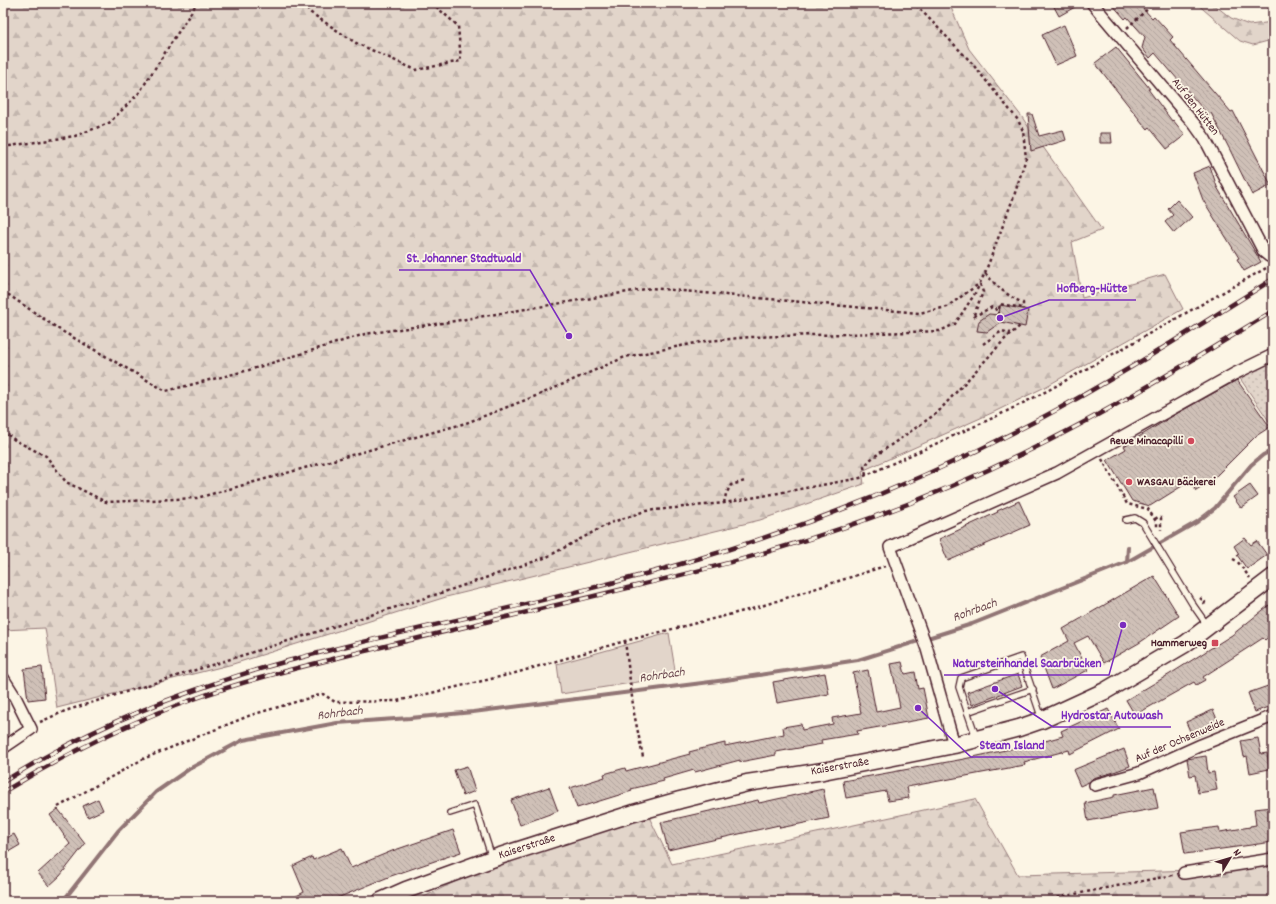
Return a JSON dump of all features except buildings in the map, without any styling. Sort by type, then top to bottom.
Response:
[{"type":"main road","name":"Kaiserstraße","points":[[381,901],[406,890],[492,859],[634,813],[747,783],[823,771],[954,745],[1019,728],[1042,720],[1111,687],[1185,644],[1273,577]]},
{"type":"street","name":"Auf den Hütten","points":[[1092,3],[1205,139],[1264,252],[1269,256],[1271,261]]},
{"type":"street","points":[[954,745],[927,649],[890,547],[1057,472],[1234,374],[1273,355]]},
{"type":"street","points":[[3,678],[15,697],[31,730],[3,748]]},
{"type":"street","name":"Auf der Ochsenweide","points":[[1095,786],[1139,773],[1201,744],[1273,716]]},
{"type":"street","points":[[1184,873],[1273,859]]},
{"type":"lane","points":[[1126,520],[1135,518],[1143,523],[1208,627]]},
{"type":"lane","points":[[976,739],[959,687],[961,678],[1021,657],[1033,689],[1042,720]]},
{"type":"lane","points":[[968,712],[1033,689]]},
{"type":"lane","points":[[450,813],[475,805],[492,859]]},
{"type":"path","points":[[3,147],[74,136],[109,123],[139,93],[197,3]]},
{"type":"path","points":[[303,3],[311,13],[356,43],[416,70],[461,61],[458,26],[432,3]]},
{"type":"path","points":[[3,431],[16,441],[46,456],[66,482],[106,502],[197,498],[466,423],[541,394],[625,357],[706,341],[752,337],[940,331],[955,324],[974,295],[985,273],[1014,196],[1026,158],[1023,131],[1018,120],[970,61],[916,4],[900,3]]},
{"type":"path","points":[[1119,36],[1154,3]]},
{"type":"path","points":[[31,730],[39,722],[65,711],[444,592],[547,557],[610,523],[645,511],[724,503],[860,478],[995,417],[1047,391],[1265,270],[1271,261]]},
{"type":"path","points":[[980,283],[983,292],[973,317],[992,307],[995,308],[998,314],[1000,304],[1023,308],[1023,304],[1007,295],[995,285],[985,273]]},
{"type":"path","points":[[3,291],[60,330],[166,391],[249,370],[365,334],[449,322],[651,288],[919,313],[947,306],[980,283]]},
{"type":"path","points":[[866,475],[864,468],[871,459],[937,414],[1010,334],[1020,326]]},
{"type":"path","points":[[983,344],[1002,331],[1010,334]]},
{"type":"path","points":[[1097,450],[1127,504],[1148,509],[1157,523],[1157,532]]},
{"type":"path","points":[[724,503],[726,494],[731,485],[745,481]]},
{"type":"path","points":[[1155,519],[1158,516],[1161,518],[1161,530]]},
{"type":"path","points":[[1233,559],[1237,561],[1258,589]]},
{"type":"path","points":[[58,807],[143,759],[251,715],[323,694],[335,702],[396,701],[512,674],[625,641],[752,609],[895,562]]},
{"type":"path","points":[[625,641],[634,713],[643,757]]},
{"type":"path","points":[[1040,901],[1184,873]]},
{"type":"green space","points":[[3,3],[949,3],[969,49],[1029,128],[1031,150],[1043,147],[1102,230],[1072,242],[1082,298],[1165,274],[1183,309],[1045,387],[994,412],[862,471],[864,484],[760,520],[446,597],[233,664],[57,708],[45,628],[3,630]]},
{"type":"green space","points":[[1196,3],[1212,3],[1231,18],[1249,25],[1273,22],[1273,46],[1268,41],[1253,45],[1240,41]]},
{"type":"green space","points":[[1273,361],[1273,422],[1271,424],[1239,377]]},
{"type":"green space","points":[[669,633],[676,676],[561,694],[557,664]]},
{"type":"green space","points":[[975,799],[1018,875],[1199,870],[1273,862],[1273,901],[416,901],[464,877],[648,815],[672,864]]},
{"type":"waterway","name":"Rohrbach","points":[[63,901],[118,831],[156,792],[189,769],[243,740],[337,723],[473,712],[726,680],[858,660],[972,624],[1127,562],[1197,522],[1215,508],[1251,465],[1263,455],[1273,450]]},
{"type":"waterway","points":[[1127,562],[1128,547]]},
{"type":"railway","points":[[3,782],[55,752],[109,725],[165,701],[238,676],[321,652],[561,596],[643,575],[781,532],[876,496],[923,476],[1015,432],[1060,408],[1194,329],[1273,279]]},
{"type":"railway","points":[[3,792],[49,765],[120,729],[169,708],[216,691],[328,660],[723,564],[805,540],[868,519],[961,482],[1054,438],[1149,386],[1273,311]]},
{"type":"place","name":"Hofberg-Hütte","points":[[1000,318]]},
{"type":"place","name":"St. Johanner Stadtwald","points":[[569,336]]},
{"type":"place","name":"Rewe Minacapilli","points":[[1191,441]]},
{"type":"place","name":"WASGAU Bäckerei","points":[[1129,482]]},
{"type":"place","name":"Natursteinhandel Saarbrücken","points":[[1123,625]]},
{"type":"place","name":"Hammerweg","points":[[1215,643]]},
{"type":"place","name":"Hydrostar Autowash","points":[[995,689]]},
{"type":"place","name":"Steam Island","points":[[918,708]]}]
